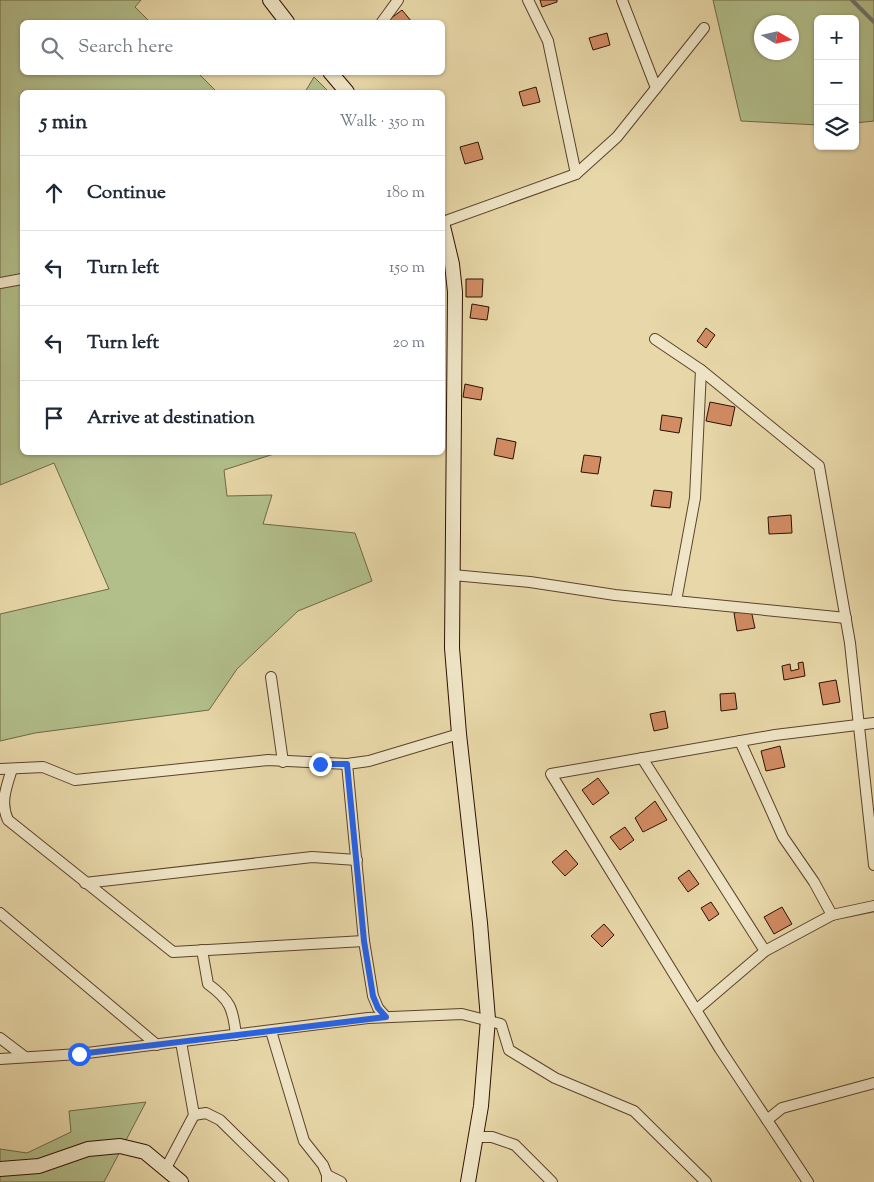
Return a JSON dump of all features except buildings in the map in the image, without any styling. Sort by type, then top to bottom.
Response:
[{"type":"street","points":[[270,0],[285,20]]},
{"type":"street","points":[[383,20],[398,0]]},
{"type":"street","points":[[528,0],[548,41],[576,174]]},
{"type":"street","points":[[622,0],[656,88]]},
{"type":"street","points":[[445,221],[576,174],[617,137],[704,28]]},
{"type":"street","points":[[445,231],[452,264],[455,292],[452,648],[488,1019],[478,1138],[468,1182]]},
{"type":"street","points":[[0,283],[20,279]]},
{"type":"street","points":[[655,339],[701,370],[819,466],[846,618],[860,725],[874,865]]},
{"type":"street","points":[[676,601],[695,498],[701,370]]},
{"type":"street","points":[[453,575],[530,582],[615,595],[846,618]]},
{"type":"street","points":[[271,677],[283,762]]},
{"type":"street","points":[[808,1182],[696,1010],[551,774],[740,741],[874,723]]},
{"type":"street","points":[[0,769],[43,767],[75,780],[268,760],[347,764],[369,761],[459,734]]},
{"type":"street","points":[[740,741],[783,837],[814,882],[832,915]]},
{"type":"street","points":[[642,758],[765,951]]},
{"type":"street","points":[[347,764],[364,941],[373,996],[378,1008],[386,1017]]},
{"type":"street","points":[[12,769],[2,799],[1,810],[8,820],[173,952],[364,941]]},
{"type":"street","points":[[86,883],[312,857],[357,860]]},
{"type":"street","points":[[696,1010],[765,951],[832,915],[874,906]]},
{"type":"street","points":[[0,913],[157,1045]]},
{"type":"street","points":[[202,950],[208,984],[224,996],[234,1012],[236,1035]]},
{"type":"street","points":[[0,1059],[157,1045],[386,1017],[462,1014],[502,1024],[509,1050],[554,1078],[634,1111],[706,1182]]},
{"type":"street","points":[[271,1031],[304,1141],[323,1165],[327,1179],[341,1182]]},
{"type":"street","points":[[0,1038],[25,1057]]},
{"type":"street","points":[[166,1168],[194,1115],[181,1042]]},
{"type":"street","points":[[767,1120],[782,1108],[874,1083]]},
{"type":"street","points":[[194,1115],[206,1112],[220,1120],[282,1182]]},
{"type":"street","points":[[478,1138],[492,1137],[515,1145],[552,1182]]},
{"type":"street","points":[[0,1169],[39,1166],[88,1149],[120,1146],[145,1152],[181,1182]]},
{"type":"green space","points":[[0,0],[141,0],[135,7],[148,20],[20,20],[20,75],[200,75],[215,90],[20,90],[20,455],[271,455],[224,470],[227,496],[272,495],[263,524],[355,533],[372,581],[298,611],[237,669],[209,710],[35,733],[0,741],[0,614],[109,589],[54,463],[0,485]]},
{"type":"green space","points":[[713,0],[874,0],[874,121],[859,123],[859,15],[814,15],[814,125],[741,121]]},
{"type":"green space","points":[[314,77],[327,90],[306,90]]},
{"type":"green space","points":[[146,1102],[104,1182],[0,1182],[0,1149],[27,1153],[71,1132],[69,1111]]},
{"type":"waterway","points":[[852,0],[874,22]]},
{"type":"route","points":[[79,1054],[386,1017],[378,1008],[373,996],[364,941],[347,764],[320,764]]}]
